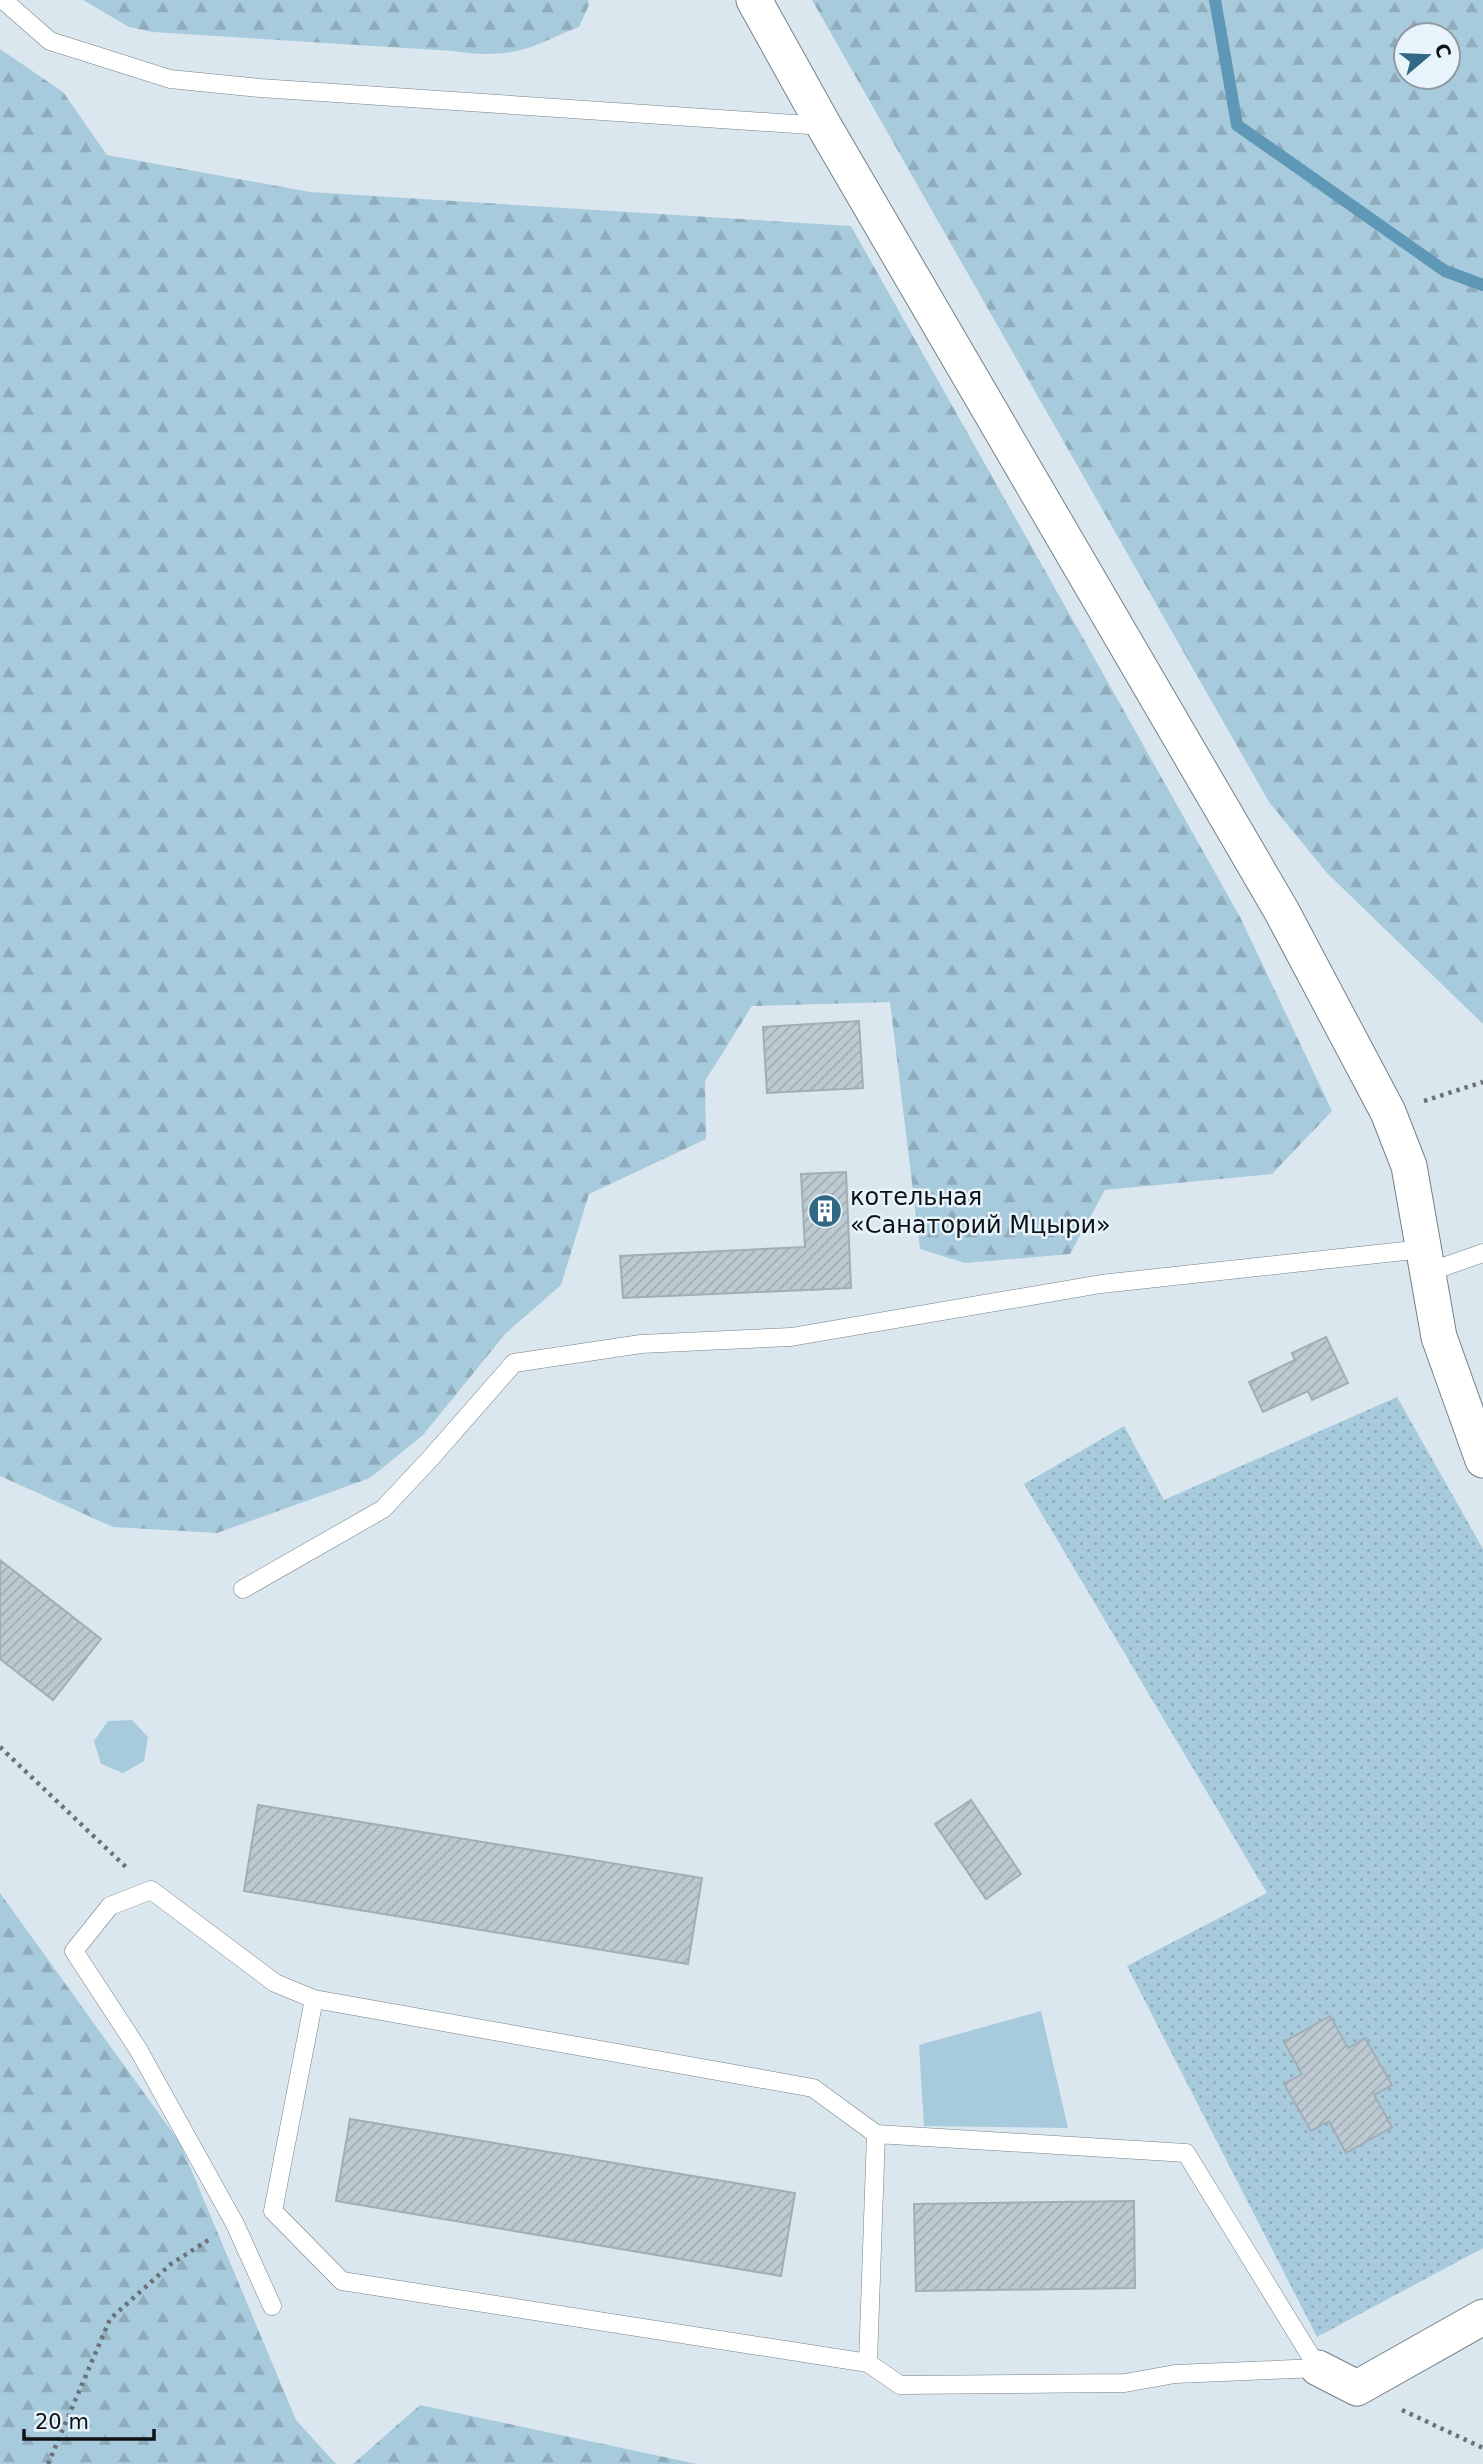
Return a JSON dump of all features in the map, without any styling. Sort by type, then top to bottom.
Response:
[{"type":"street","points":[[754,0],[824,126],[1281,909],[1388,1112],[1409,1166],[1439,1337],[1483,1460]]},
{"type":"street","points":[[1318,2368],[1357,2388],[1483,2317]]},
{"type":"lane","points":[[3,0],[50,41],[170,79],[260,88],[824,126]]},
{"type":"lane","points":[[243,1589],[383,1509],[514,1363],[641,1344],[791,1337],[1101,1284],[1424,1261],[1483,1253]]},
{"type":"lane","points":[[272,2306],[234,2224],[138,2049],[74,1951],[110,1906],[151,1890],[275,1983],[314,1999],[813,2088],[876,2134],[1186,2152],[1318,2368],[1175,2374],[1125,2383],[900,2385],[868,2364],[342,2281],[273,2211],[314,1999]]},
{"type":"lane","points":[[868,2364],[876,2134]]},
{"type":"path","points":[[1388,1112],[1483,1082]]},
{"type":"path","points":[[0,1747],[151,1890]]},
{"type":"path","points":[[48,2464],[110,2319],[171,2264],[234,2224]]},
{"type":"path","points":[[1357,2388],[1483,2448]]},
{"type":"green space","points":[[83,0],[588,0],[589,5],[579,27],[521,50],[483,54],[153,32],[129,27]]},
{"type":"green space","points":[[812,0],[1483,0],[1483,1024],[1327,873],[1269,802]]},
{"type":"green space","points":[[0,49],[63,92],[107,155],[310,192],[851,226],[1240,917],[1332,1111],[1272,1174],[1105,1190],[1070,1254],[965,1263],[920,1249],[890,1002],[752,1006],[705,1081],[706,1139],[589,1194],[561,1285],[506,1333],[423,1435],[370,1478],[217,1533],[113,1527],[0,1476]]},
{"type":"green space","points":[[1397,1397],[1483,1549],[1483,2248],[1317,2337],[1127,1966],[1267,1893],[1024,1484],[1124,1426],[1164,1500]]},
{"type":"green space","points":[[132,1720],[148,1737],[144,1761],[123,1773],[101,1764],[94,1741],[108,1721]]},
{"type":"green space","points":[[0,1893],[180,2143],[296,2420],[336,2464],[0,2464]]},
{"type":"green space","points":[[1041,2011],[1068,2128],[924,2126],[919,2045]]},
{"type":"green space","points":[[420,2405],[697,2464],[353,2464]]},
{"type":"building","points":[[859,1021],[863,1088],[767,1093],[763,1027]]},
{"type":"building","name":"котельная «Санаторий Мцыри»","points":[[846,1172],[851,1288],[623,1298],[620,1256],[805,1247],[801,1174]]},
{"type":"building","points":[[1326,1337],[1348,1383],[1312,1400],[1308,1391],[1263,1412],[1249,1382],[1295,1360],[1292,1353]]},
{"type":"building","points":[[0,1560],[101,1639],[53,1700],[0,1659]]},
{"type":"building","points":[[971,1800],[1021,1874],[986,1899],[935,1824]]},
{"type":"building","points":[[258,1805],[702,1878],[688,1964],[244,1891]]},
{"type":"building","points":[[1330,2016],[1348,2048],[1365,2038],[1392,2085],[1374,2095],[1392,2127],[1346,2153],[1329,2121],[1311,2131],[1284,2084],[1302,2074],[1284,2042]]},
{"type":"building","points":[[350,2119],[795,2193],[781,2276],[336,2201]]},
{"type":"building","points":[[1134,2201],[1135,2288],[916,2291],[914,2204]]},
{"type":"waterway","points":[[1215,0],[1237,125],[1445,271],[1483,285]]},
{"type":"place","name":"котельная «Санаторий Мцыри»","points":[[825,1211]]}]
